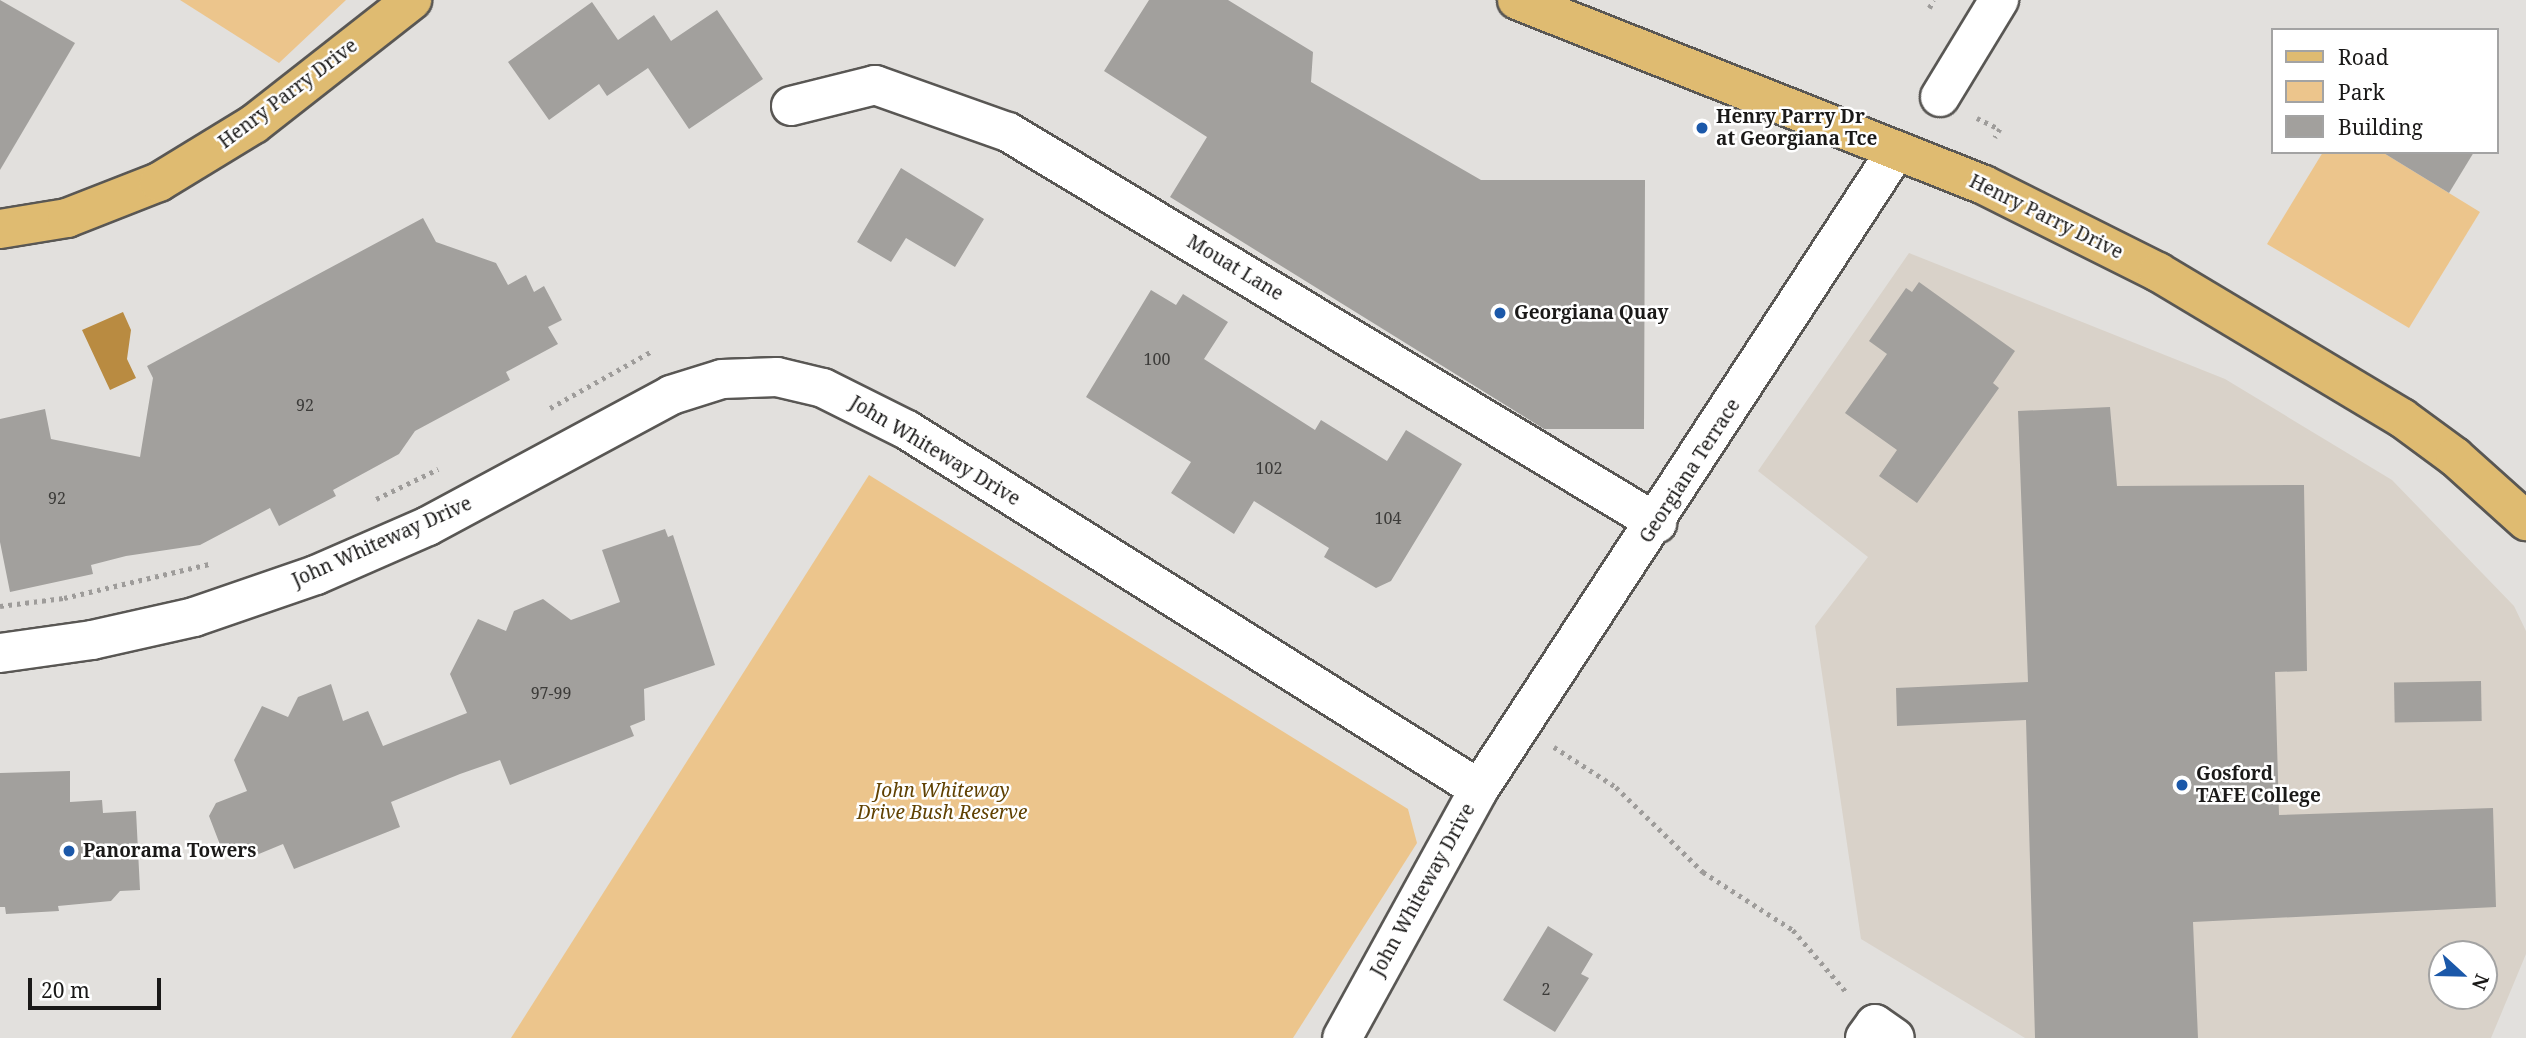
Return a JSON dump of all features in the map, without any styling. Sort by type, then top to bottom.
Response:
[{"type":"main road","name":"Henry Parry Drive","points":[[0,229],[67,218],[159,182],[254,124],[411,0]]},
{"type":"main road","name":"Henry Parry Drive","points":[[1517,0],[1984,185],[2242,320],[2402,418],[2464,464],[2526,521]]},
{"type":"street","points":[[1940,97],[1999,0]]},
{"type":"street","name":"Mouat Lane","points":[[791,106],[875,85],[1008,132],[1657,523]]},
{"type":"street","name":"Georgiana Terrace","points":[[1479,789],[1657,523],[1896,151]]},
{"type":"street","name":"John Whiteway Drive","points":[[0,653],[92,640],[194,617],[316,575],[428,526],[671,395],[722,379],[777,377],[823,388],[879,413],[1479,789],[1342,1038]]},
{"type":"path","points":[[1929,8],[1934,0]]},
{"type":"path","points":[[1979,119],[2000,129],[1995,138]]},
{"type":"path","points":[[546,410],[650,352]]},
{"type":"path","points":[[365,504],[440,468]]},
{"type":"path","points":[[0,606],[64,598],[216,562]]},
{"type":"path","points":[[1521,726],[1616,787],[1703,872],[1793,930],[1878,1033]]},
{"type":"shaded area","name":"Gosford TAFE College","points":[[1909,253],[2225,379],[2392,480],[2514,606],[2526,631],[2526,954],[2491,1038],[2025,1038],[1861,939],[1815,626],[1868,557],[1758,471]]},
{"type":"shaded area","points":[[123,312],[131,330],[127,359],[136,378],[110,390],[82,330]]},
{"type":"green space","points":[[180,0],[346,0],[279,63]]},
{"type":"green space","points":[[2322,154],[2385,154],[2480,212],[2409,328],[2267,244]]},
{"type":"green space","name":"John Whiteway Drive Bush Reserve","points":[[869,475],[1408,809],[1417,843],[1293,1038],[511,1038]]},
{"type":"building","points":[[0,0],[75,43],[0,170]]},
{"type":"building","name":"Georgiana Quay","points":[[1149,0],[1228,0],[1313,52],[1311,82],[1481,180],[1645,180],[1644,429],[1544,429],[1170,197],[1207,137],[1104,71]]},
{"type":"building","points":[[592,2],[618,40],[654,15],[671,41],[717,10],[763,79],[689,129],[648,68],[607,96],[599,84],[549,120],[508,62]]},
{"type":"building","points":[[2385,154],[2473,154],[2449,193]]},
{"type":"building","points":[[901,168],[984,219],[955,267],[906,238],[891,262],[857,242]]},
{"type":"building","points":[[423,218],[436,242],[496,263],[508,285],[526,275],[534,292],[544,286],[562,320],[548,327],[558,344],[506,372],[510,380],[415,431],[399,454],[333,490],[336,496],[279,526],[270,508],[200,545],[126,556],[91,565],[93,574],[10,592],[0,542],[0,419],[45,409],[51,439],[140,457],[153,378],[147,366]]},
{"type":"building","points":[[1919,282],[2015,351],[1993,383],[1999,388],[1917,503],[1879,476],[1897,450],[1845,413],[1887,354],[1869,341],[1906,288],[1912,292]]},
{"type":"building","points":[[1151,290],[1176,305],[1183,294],[1228,322],[1204,359],[1315,430],[1321,420],[1387,461],[1406,430],[1462,464],[1391,581],[1376,588],[1324,557],[1329,548],[1254,501],[1234,534],[1171,493],[1191,462],[1086,397]]},
{"type":"building","points":[[2110,407],[2117,486],[2304,485],[2307,671],[2275,672],[2279,815],[2493,808],[2496,907],[2193,922],[2198,1038],[2035,1038],[2026,720],[1897,726],[1896,688],[2028,682],[2018,411]]},
{"type":"building","points":[[665,529],[668,537],[673,535],[715,665],[644,689],[645,720],[630,726],[634,736],[510,785],[500,760],[460,774],[391,802],[400,827],[294,869],[283,844],[249,858],[245,847],[224,855],[209,816],[216,803],[247,791],[234,760],[262,706],[288,717],[298,697],[331,684],[343,721],[368,711],[383,746],[467,713],[450,674],[478,619],[506,631],[514,611],[543,599],[571,620],[620,602],[602,550]]},
{"type":"building","points":[[2481,681],[2482,721],[2395,723],[2394,683]]},
{"type":"building","name":"Panorama Towers","points":[[70,771],[70,802],[102,800],[103,813],[136,811],[140,890],[120,891],[111,901],[58,906],[59,911],[6,914],[5,907],[0,907],[0,773]]},
{"type":"building","points":[[1548,926],[1593,954],[1581,974],[1589,978],[1555,1032],[1503,1000]]},
{"type":"place","name":"Henry Parry Dr at Georgiana Tce","points":[[1702,128]]},
{"type":"place","name":"Georgiana Quay","points":[[1500,313]]},
{"type":"place","name":"Gosford TAFE College","points":[[2182,785]]},
{"type":"place","name":"Panorama Towers","points":[[69,851]]}]
